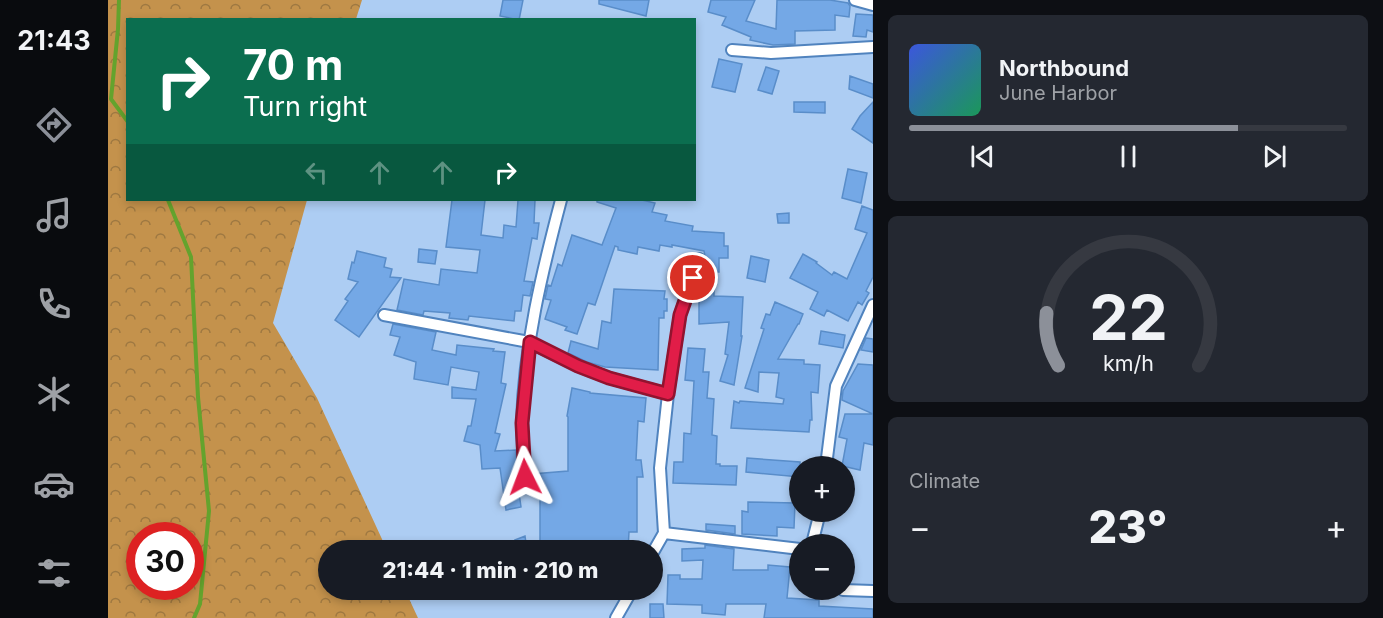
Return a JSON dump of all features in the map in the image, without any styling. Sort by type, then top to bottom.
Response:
[{"type":"street","points":[[855,0],[873,5]]},
{"type":"street","points":[[732,50],[771,53],[873,47]]},
{"type":"street","points":[[525,477],[522,423],[530,342],[543,267],[561,201]]},
{"type":"street","points":[[660,540],[664,533],[660,468],[668,394],[680,315],[699,259]]},
{"type":"street","points":[[827,456],[836,386],[873,305]]},
{"type":"street","points":[[384,315],[530,342],[578,366],[609,378],[668,394]]},
{"type":"street","points":[[664,533],[789,548]]},
{"type":"street","points":[[855,590],[873,591]]},
{"type":"street","points":[[616,618],[626,600]]},
{"type":"green space","points":[[108,0],[362,0],[356,18],[126,18],[126,201],[307,201],[273,323],[317,398],[382,540],[318,540],[318,600],[410,600],[418,618],[108,618]]},
{"type":"building","points":[[503,0],[523,0],[519,18],[500,16]]},
{"type":"building","points":[[599,0],[649,0],[646,16],[599,4]]},
{"type":"building","points":[[711,0],[755,0],[746,21],[776,29],[777,0],[830,0],[848,3],[850,6],[849,17],[835,15],[835,30],[795,31],[795,44],[773,45],[750,40],[751,37],[722,25],[726,17],[708,12]]},
{"type":"building","points":[[856,14],[873,15],[873,32],[867,30],[866,37],[853,36]]},
{"type":"building","points":[[719,59],[742,64],[735,92],[712,87]]},
{"type":"building","points":[[766,67],[779,71],[772,94],[758,90]]},
{"type":"building","points":[[850,76],[873,84],[873,98],[849,89]]},
{"type":"building","points":[[794,102],[825,102],[825,113],[794,112]]},
{"type":"building","points":[[873,102],[873,143],[852,129]]},
{"type":"building","points":[[848,169],[867,173],[861,203],[842,198]]},
{"type":"building","points":[[452,201],[485,201],[481,235],[503,238],[504,225],[516,227],[518,201],[535,201],[534,223],[539,223],[537,239],[532,238],[524,281],[533,282],[530,296],[523,295],[521,311],[515,311],[514,321],[469,316],[468,320],[449,318],[450,313],[424,311],[423,315],[397,310],[404,279],[439,285],[441,269],[477,273],[480,250],[446,247]]},
{"type":"building","points":[[646,201],[655,203],[652,212],[667,215],[665,221],[693,226],[692,231],[724,233],[724,246],[728,246],[728,258],[719,258],[719,272],[714,272],[714,296],[743,297],[742,336],[734,385],[720,381],[728,355],[725,354],[729,322],[699,324],[699,293],[703,293],[703,270],[706,261],[704,251],[660,245],[659,251],[638,247],[637,254],[618,250],[615,246],[595,305],[588,303],[577,334],[565,330],[567,327],[545,319],[551,300],[545,299],[548,285],[551,286],[558,264],[562,266],[572,235],[602,245],[616,208],[597,202]]},
{"type":"building","points":[[862,206],[873,210],[873,277],[866,291],[869,293],[862,305],[858,302],[848,321],[827,310],[824,316],[810,309],[818,292],[790,278],[803,254],[832,275],[834,272],[847,279],[867,233],[855,229]]},
{"type":"building","points":[[789,213],[789,223],[778,223],[777,214]]},
{"type":"building","points":[[419,249],[437,251],[435,264],[418,262]]},
{"type":"building","points":[[357,251],[386,258],[384,267],[392,269],[390,277],[401,278],[359,337],[335,320],[348,301],[345,299],[358,282],[348,279]]},
{"type":"building","points":[[751,256],[769,260],[765,282],[747,278]]},
{"type":"building","points":[[614,289],[665,291],[667,311],[664,311],[664,318],[659,318],[658,370],[605,367],[568,353],[571,341],[598,349],[602,321],[611,323]]},
{"type":"building","points":[[775,302],[803,314],[778,359],[804,360],[804,364],[820,365],[818,393],[811,392],[812,420],[810,420],[809,432],[731,428],[734,401],[783,404],[784,399],[776,397],[779,373],[759,372],[758,392],[745,388],[764,329],[761,328],[766,314],[770,315]]},
{"type":"building","points":[[393,324],[436,332],[432,350],[456,355],[457,345],[505,352],[501,383],[506,384],[495,433],[500,434],[495,451],[516,450],[518,478],[522,484],[530,483],[532,474],[568,471],[567,416],[572,388],[590,393],[646,398],[644,422],[638,421],[636,460],[641,460],[643,477],[637,477],[637,532],[629,532],[629,540],[540,540],[540,485],[518,486],[521,507],[506,510],[500,468],[482,469],[480,445],[464,441],[468,426],[471,426],[476,399],[452,398],[452,387],[476,390],[479,372],[451,367],[448,385],[414,379],[416,362],[394,355],[400,337],[390,335]]},
{"type":"building","points":[[821,331],[845,335],[843,348],[819,344]]},
{"type":"building","points":[[866,338],[873,339],[873,352],[861,350]]},
{"type":"building","points":[[688,348],[705,349],[703,372],[709,372],[707,398],[714,399],[712,435],[717,436],[716,464],[737,466],[736,485],[673,483],[674,462],[683,462],[684,433],[691,434],[694,381],[685,380]]},
{"type":"building","points":[[858,364],[873,365],[873,414],[842,400],[843,391]]},
{"type":"building","points":[[845,414],[873,414],[873,445],[864,443],[860,470],[855,469],[855,456],[844,456],[847,439],[839,437]]},
{"type":"building","points":[[747,458],[789,461],[789,476],[746,472]]},
{"type":"building","points":[[748,502],[789,503],[789,522],[794,522],[794,528],[777,527],[777,536],[742,534],[742,511],[748,512]]},
{"type":"building","points":[[706,524],[735,526],[735,534],[706,530]]},
{"type":"building","points":[[705,545],[734,549],[733,570],[768,570],[768,565],[789,567],[787,598],[789,600],[819,600],[819,606],[873,609],[873,618],[764,618],[766,604],[726,604],[725,615],[702,613],[702,605],[667,604],[668,575],[680,575],[680,579],[702,579],[703,560],[682,561],[682,549],[705,548]]},
{"type":"building","points":[[650,604],[663,604],[664,618],[650,618]]},
{"type":"waterway","points":[[119,0],[111,99],[126,119]]},
{"type":"waterway","points":[[168,201],[191,257],[198,397],[209,511],[200,604],[194,618]]},
{"type":"route","points":[[525,477],[522,423],[530,342],[578,366],[609,378],[668,394],[680,315],[693,278]]}]
